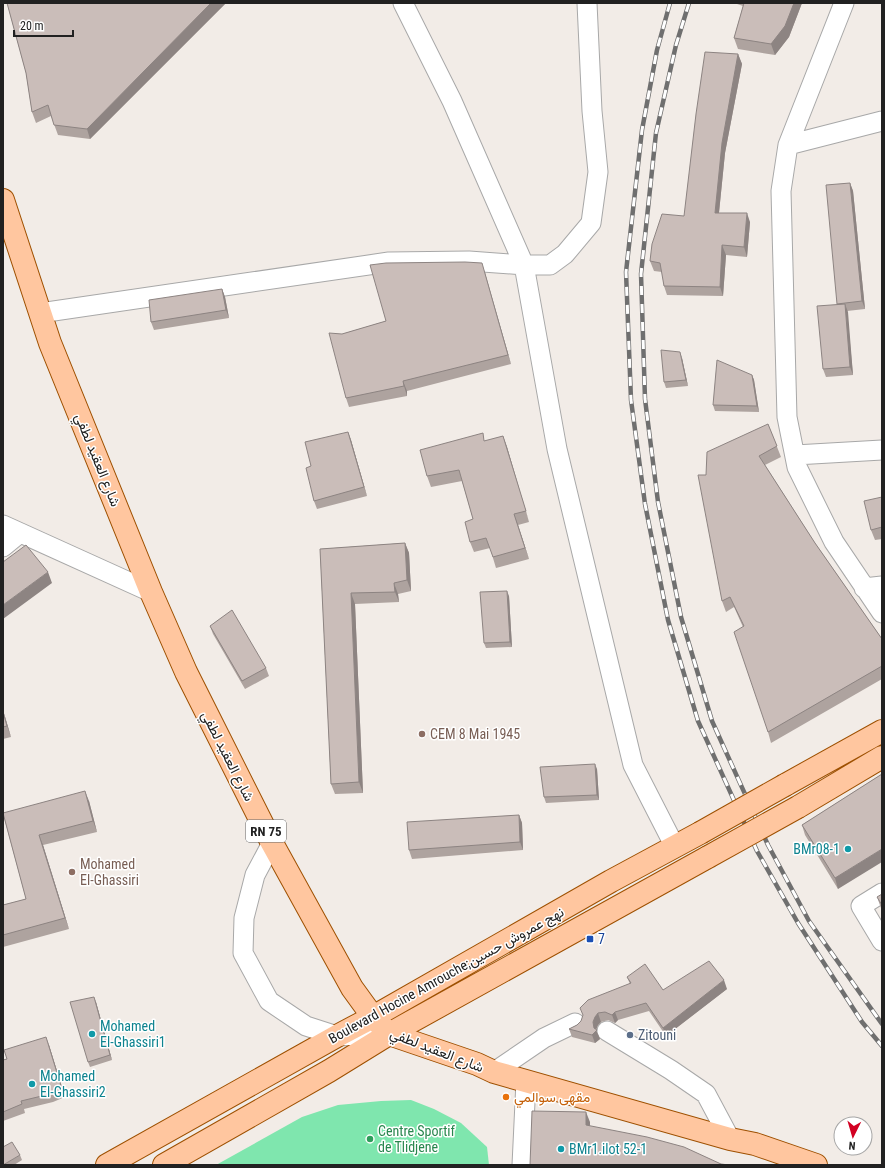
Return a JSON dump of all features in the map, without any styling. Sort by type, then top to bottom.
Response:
[{"type":"main road","name":"شارع العقيد لطفي","points":[[3,200],[53,350],[151,592],[186,672],[272,843],[352,988],[373,1017],[389,1034],[477,1064],[494,1072],[730,1139],[755,1144],[816,1165]]},
{"type":"main road","name":"Boulevard Hocine Amrouche;نهج عمروش حسين","points":[[107,1165],[373,1017],[597,889],[882,731]]},
{"type":"main road","name":"Boulevard Hocine Amrouche;نهج عمروش حسين","points":[[164,1165],[330,1071],[389,1034],[798,807],[882,757]]},
{"type":"street","points":[[402,3],[452,101],[524,265],[557,450],[633,765],[675,847]]},
{"type":"street","points":[[40,313],[389,262],[470,261],[524,265],[550,265],[565,254],[591,223],[598,172],[592,111],[587,3]]},
{"type":"street","points":[[844,3],[788,145],[781,191],[787,417],[797,467],[834,542],[873,587],[882,613]]},
{"type":"street","points":[[788,145],[882,121]]},
{"type":"street","points":[[795,455],[882,450]]},
{"type":"street","points":[[3,525],[151,592]]},
{"type":"street","points":[[3,547],[20,533]]},
{"type":"street","points":[[272,843],[256,875],[244,918],[243,953],[269,1001],[306,1026],[337,1036],[389,1034]]},
{"type":"street","points":[[882,894],[861,906],[882,941]]},
{"type":"street","points":[[494,1072],[544,1038],[575,1023]]},
{"type":"street","points":[[607,1031],[671,1070],[706,1094],[730,1139]]},
{"type":"street","points":[[522,1165],[526,1081]]},
{"type":"green space","name":"Centre Sportif de Tlidjene","points":[[411,1100],[434,1109],[461,1123],[487,1147],[489,1165],[216,1165],[302,1117],[338,1105]]},
{"type":"building","points":[[7,3],[211,3],[87,129],[54,125],[48,105],[32,112],[26,73]]},
{"type":"building","points":[[744,3],[794,3],[785,26],[771,44],[734,38]]},
{"type":"building","points":[[705,52],[738,54],[722,143],[715,213],[747,213],[744,247],[722,245],[720,287],[664,286],[660,263],[650,261],[652,244],[662,214],[684,216]]},
{"type":"building","points":[[850,183],[862,301],[837,304],[826,185]]},
{"type":"building","points":[[386,263],[482,263],[508,355],[403,381],[404,386],[346,398],[329,333],[342,334],[386,321],[370,265]]},
{"type":"building","points":[[222,289],[226,310],[151,322],[149,300]]},
{"type":"building","points":[[845,304],[850,367],[823,369],[817,306]]},
{"type":"building","points":[[661,350],[680,352],[686,380],[664,382]]},
{"type":"building","points":[[717,360],[752,375],[757,406],[713,405]]},
{"type":"building","points":[[768,424],[777,446],[759,456],[815,543],[882,639],[882,666],[768,732],[734,632],[744,626],[730,597],[722,601],[698,475],[706,475],[707,452]]},
{"type":"building","points":[[348,432],[364,487],[314,501],[306,468],[311,466],[305,442]]},
{"type":"building","points":[[483,433],[484,441],[503,436],[526,511],[514,514],[525,548],[493,557],[486,538],[470,542],[465,522],[473,519],[459,470],[427,476],[420,450]]},
{"type":"building","points":[[882,497],[882,527],[871,530],[864,501]]},
{"type":"building","points":[[405,543],[407,580],[394,583],[395,592],[351,593],[359,782],[331,784],[320,549]]},
{"type":"building","points":[[26,545],[48,572],[3,605],[3,562]]},
{"type":"building","points":[[507,591],[510,642],[484,643],[480,592]]},
{"type":"building","points":[[232,610],[266,668],[242,681],[210,626]]},
{"type":"building","points":[[3,712],[7,726],[3,727]]},
{"type":"building","points":[[595,764],[597,795],[544,797],[540,767]]},
{"type":"building","name":"BMr08-1","points":[[882,774],[882,849],[835,878],[802,825]]},
{"type":"building","points":[[85,791],[93,821],[39,835],[65,918],[3,935],[3,905],[26,899],[3,813]]},
{"type":"building","points":[[519,815],[520,842],[409,850],[407,822]]},
{"type":"building","points":[[882,894],[882,905],[877,897]]},
{"type":"building","points":[[709,961],[724,980],[663,1028],[646,1003],[615,1012],[612,1015],[605,1012],[598,1013],[593,1022],[594,1028],[597,1030],[592,1035],[569,1029],[581,1021],[583,1015],[580,1008],[588,1000],[631,983],[627,977],[645,964],[663,990]]},
{"type":"building","name":"Mohamed El-Ghassiri1","points":[[94,997],[110,1055],[88,1062],[70,1002]]},
{"type":"building","name":"Mohamed El-Ghassiri2","points":[[46,1037],[62,1089],[50,1094],[21,1101],[22,1104],[3,1112],[3,1060],[7,1059],[4,1050]]},
{"type":"building","points":[[532,1111],[586,1112],[586,1125],[647,1137],[684,1147],[721,1164],[729,1165],[530,1165]]},
{"type":"building","points":[[12,1142],[20,1155],[3,1165],[3,1147]]},
{"type":"railway","points":[[670,3],[657,50],[642,130],[626,272],[631,400],[645,504],[668,620],[698,721],[757,851],[798,923],[862,1022],[882,1046]]},
{"type":"railway","points":[[689,3],[676,45],[656,133],[641,274],[645,399],[658,502],[681,617],[712,721],[768,845],[809,921],[882,1024]]},
{"type":"place","name":"CEM 8 Mai 1945","points":[[422,734]]},
{"type":"place","name":"BMr08-1","points":[[848,849]]},
{"type":"place","name":"Mohamed El-Ghassiri","points":[[72,872]]},
{"type":"place","name":"7","points":[[590,939]]},
{"type":"place","name":"Mohamed El-Ghassiri1","points":[[92,1034]]},
{"type":"place","name":"Zitouni","points":[[630,1035]]},
{"type":"place","name":"Mohamed El-Ghassiri2","points":[[32,1084]]},
{"type":"place","name":"مقهى سوالمي","points":[[506,1097]]},
{"type":"place","name":"Centre Sportif de Tlidjene","points":[[370,1139]]},
{"type":"place","name":"BMr1.ilot 52-1","points":[[561,1149]]}]
